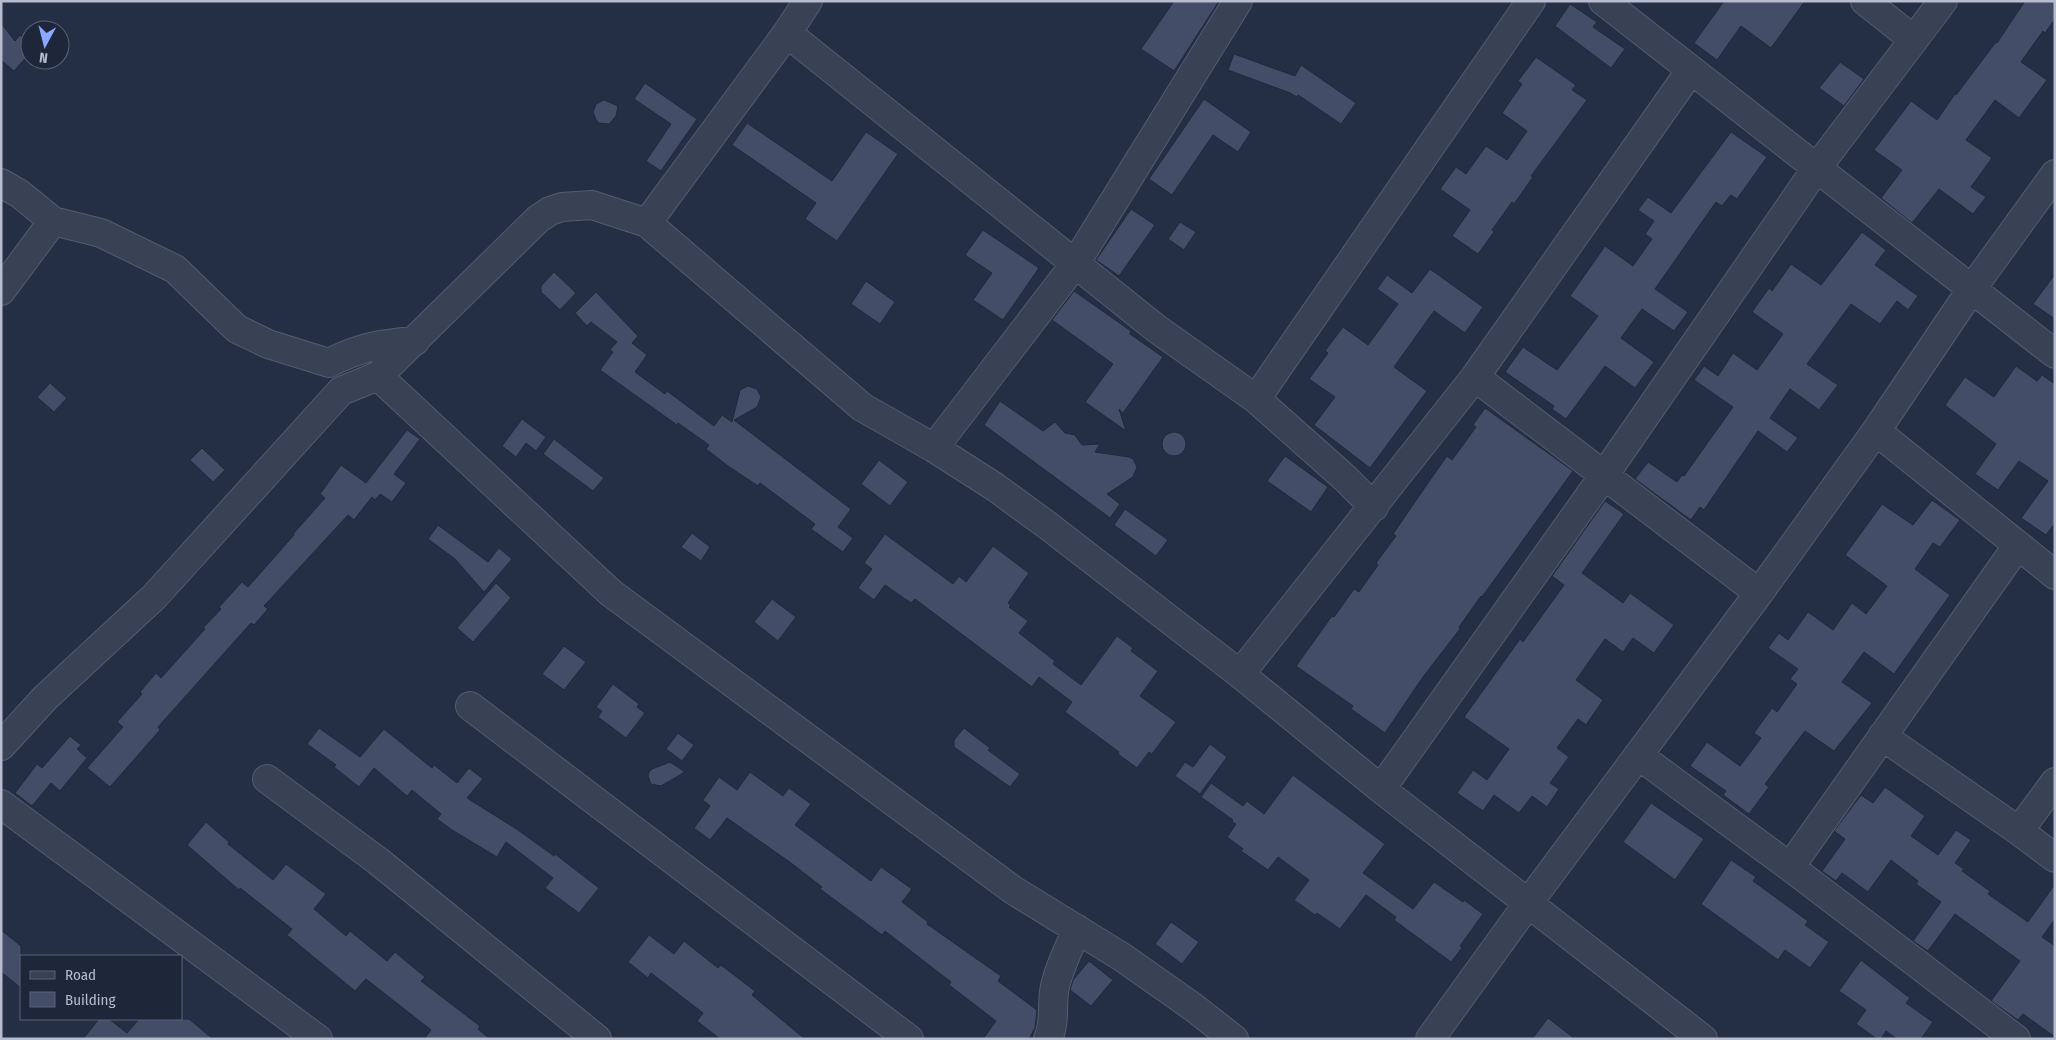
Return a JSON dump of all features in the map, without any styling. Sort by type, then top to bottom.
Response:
[{"type":"street","points":[[647,223],[787,33],[808,1]]},
{"type":"street","points":[[934,448],[1075,264],[1238,1]]},
{"type":"street","points":[[1603,1],[1970,290],[2055,354]]},
{"type":"street","points":[[1865,1],[1914,40]]},
{"type":"street","points":[[1381,789],[1605,474],[1816,169],[1943,1]]},
{"type":"street","points":[[1256,399],[1526,2]]},
{"type":"street","points":[[787,33],[1157,329],[1256,399],[1339,472],[1374,507]]},
{"type":"street","points":[[1240,674],[1475,377],[1690,70]]},
{"type":"street","points":[[1430,1039],[1529,902],[1759,593],[1876,431],[1970,290],[2055,174]]},
{"type":"street","points":[[1,183],[20,194],[53,221],[101,233],[175,269],[237,329],[268,344],[329,363],[353,351],[382,344],[415,341]]},
{"type":"street","points":[[1,746],[45,698],[154,597],[341,391],[378,376],[538,219],[550,211],[573,205],[592,205],[647,223],[862,407],[934,448],[995,487],[1039,520],[1240,674],[1381,789],[1529,902],[1703,1039]]},
{"type":"street","points":[[1,291],[53,221]]},
{"type":"street","points":[[329,363],[341,391]]},
{"type":"street","points":[[378,376],[611,593],[1013,890],[1077,929],[1193,1007],[1234,1039]]},
{"type":"street","points":[[1475,377],[1759,593]]},
{"type":"street","points":[[1876,431],[2055,575]]},
{"type":"street","points":[[1790,867],[2018,545]]},
{"type":"street","points":[[470,706],[909,1039]]},
{"type":"street","points":[[1882,736],[2055,858]]},
{"type":"street","points":[[1638,755],[1790,867],[2016,1039]]},
{"type":"street","points":[[267,778],[378,861],[597,1039]]},
{"type":"street","points":[[2019,831],[2055,782]]},
{"type":"street","points":[[1,804],[318,1039]]},
{"type":"street","points":[[1048,1039],[1053,1024],[1054,992],[1058,975],[1077,929]]},
{"type":"building","points":[[1174,1],[1219,1],[1174,71],[1141,49]]},
{"type":"building","points":[[1724,1],[1805,1],[1771,48],[1741,26],[1717,60],[1694,43]]},
{"type":"building","points":[[2025,1],[2055,1],[2055,19],[2045,33],[2043,31],[2021,62],[2047,80],[2019,118],[1995,100],[1966,140],[1992,158],[1971,187],[1986,197],[1973,214],[1939,189],[1912,223],[1881,198],[1902,170],[1874,150],[1911,101],[1937,120],[1955,94],[1997,43]]},
{"type":"building","points":[[1570,4],[1597,22],[1593,27],[1625,49],[1611,68],[1555,26]]},
{"type":"building","points":[[1,23],[15,41],[20,35],[20,64],[14,71],[1,60]]},
{"type":"building","points":[[1234,54],[1295,76],[1301,65],[1356,103],[1341,124],[1298,95],[1297,97],[1228,70]]},
{"type":"building","points":[[1536,57],[1576,85],[1572,90],[1587,100],[1531,176],[1533,177],[1514,204],[1512,202],[1492,230],[1494,232],[1478,254],[1452,236],[1470,210],[1440,189],[1456,167],[1466,174],[1486,146],[1507,160],[1527,131],[1502,113],[1522,84],[1518,81]]},
{"type":"building","points":[[1840,62],[1864,79],[1844,106],[1819,88]]},
{"type":"building","points":[[645,83],[697,119],[661,171],[646,161],[671,124],[634,99]]},
{"type":"building","points":[[1204,99],[1251,132],[1238,152],[1213,135],[1172,195],[1149,179]]},
{"type":"building","points":[[604,100],[618,106],[616,116],[609,124],[599,123],[593,112],[596,104]]},
{"type":"building","points":[[747,123],[832,181],[866,132],[898,154],[837,241],[805,219],[816,203],[732,145]]},
{"type":"building","points":[[1731,132],[1767,157],[1737,199],[1731,195],[1722,206],[1716,202],[1655,289],[1688,312],[1674,331],[1642,309],[1621,338],[1654,362],[1635,388],[1605,366],[1566,419],[1552,409],[1554,406],[1505,372],[1523,347],[1557,370],[1598,316],[1570,296],[1605,246],[1633,266],[1652,239],[1645,234],[1654,221],[1638,210],[1648,197],[1671,213]]},
{"type":"building","points":[[1131,209],[1155,225],[1119,276],[1096,260]]},
{"type":"building","points":[[1180,222],[1196,232],[1184,250],[1168,239]]},
{"type":"building","points":[[983,230],[1039,268],[1003,320],[973,300],[992,273],[965,255]]},
{"type":"building","points":[[1862,232],[1886,250],[1875,265],[1918,296],[1908,310],[1897,301],[1880,324],[1851,304],[1807,364],[1838,385],[1819,410],[1790,389],[1770,418],[1798,438],[1787,452],[1758,431],[1704,510],[1700,507],[1691,520],[1635,479],[1648,462],[1677,482],[1682,475],[1684,476],[1733,407],[1694,380],[1704,366],[1718,376],[1733,353],[1757,370],[1783,334],[1752,312],[1769,288],[1772,291],[1791,264],[1821,285]]},
{"type":"building","points":[[1430,269],[1483,307],[1465,333],[1434,311],[1394,367],[1427,391],[1370,468],[1314,425],[1335,397],[1309,379],[1328,353],[1325,351],[1343,327],[1368,345],[1398,304],[1377,289],[1387,275],[1412,293]]},
{"type":"building","points":[[554,272],[576,293],[560,310],[541,292],[541,286]]},
{"type":"building","points":[[2055,274],[2055,319],[2033,304]]},
{"type":"building","points":[[866,281],[895,302],[880,324],[851,304]]},
{"type":"building","points":[[1074,291],[1131,331],[1130,334],[1163,357],[1123,413],[1119,409],[1126,431],[1085,402],[1113,364],[1052,320]]},
{"type":"building","points":[[596,292],[638,336],[632,343],[647,355],[635,372],[665,394],[667,391],[714,426],[722,415],[732,422],[740,390],[748,386],[757,389],[761,397],[757,407],[734,420],[851,509],[838,527],[853,538],[843,552],[811,529],[815,524],[760,483],[758,486],[728,466],[706,449],[709,445],[678,423],[677,425],[600,370],[613,352],[610,350],[617,342],[591,322],[587,326],[575,313]]},
{"type":"building","points":[[2016,366],[2037,381],[2042,375],[2055,384],[2055,523],[2046,535],[2021,518],[2048,481],[2019,461],[1998,490],[1975,474],[1996,444],[1945,405],[1965,377],[1994,397]]},
{"type":"building","points":[[50,383],[67,398],[54,412],[37,397]]},
{"type":"building","points":[[1000,401],[1043,431],[1055,422],[1065,433],[1075,435],[1082,445],[1100,444],[1095,452],[1133,459],[1137,467],[1133,477],[1107,494],[1120,504],[1110,518],[984,425]]},
{"type":"building","points":[[1485,408],[1573,471],[1481,596],[1459,627],[1460,629],[1423,677],[1385,733],[1351,709],[1353,706],[1296,666],[1354,589],[1359,592],[1378,565],[1376,563],[1396,536],[1393,534],[1447,456],[1452,460],[1476,427],[1473,425]]},
{"type":"building","points":[[522,419],[546,437],[536,451],[526,443],[516,457],[502,446]]},
{"type":"building","points":[[407,430],[420,439],[394,474],[406,483],[392,502],[380,494],[375,500],[372,497],[354,520],[348,515],[264,606],[268,609],[254,625],[251,623],[158,727],[160,730],[110,787],[87,768],[123,727],[117,722],[142,694],[140,692],[156,673],[161,678],[205,629],[203,628],[221,609],[219,607],[242,582],[248,587],[294,535],[325,498],[320,494],[341,465],[366,483]]},
{"type":"building","points":[[1174,432],[1183,435],[1186,444],[1183,453],[1174,456],[1165,453],[1162,444],[1165,435]]},
{"type":"building","points":[[554,439],[604,478],[593,491],[543,454]]},
{"type":"building","points":[[202,448],[225,470],[213,482],[190,460]]},
{"type":"building","points":[[1285,456],[1328,487],[1311,512],[1267,481]]},
{"type":"building","points":[[879,460],[908,482],[890,506],[861,484]]},
{"type":"building","points":[[1932,500],[1960,520],[1940,547],[1933,543],[1915,569],[1950,595],[1894,674],[1864,652],[1842,682],[1872,703],[1834,751],[1805,731],[1765,784],[1769,787],[1749,814],[1723,795],[1726,791],[1690,766],[1707,742],[1740,766],[1761,738],[1754,733],[1772,708],[1777,712],[1797,684],[1790,679],[1798,669],[1768,648],[1779,633],[1788,640],[1808,612],[1833,630],[1852,603],[1866,614],[1887,586],[1845,555],[1882,504],[1913,525]]},
{"type":"building","points":[[1605,501],[1624,514],[1582,573],[1623,603],[1630,593],[1674,625],[1654,653],[1633,638],[1623,652],[1605,639],[1576,680],[1603,700],[1586,725],[1578,719],[1557,748],[1569,757],[1550,783],[1559,789],[1547,807],[1532,796],[1519,813],[1494,795],[1483,811],[1457,793],[1473,770],[1487,780],[1509,749],[1464,717],[1520,639],[1523,642],[1564,585],[1552,576]]},
{"type":"building","points":[[1125,509],[1168,540],[1156,556],[1114,525]]},
{"type":"building","points":[[438,525],[488,562],[499,548],[512,559],[484,592],[455,559],[428,539]]},
{"type":"building","points":[[692,533],[710,547],[701,561],[681,547]]},
{"type":"building","points":[[885,534],[953,584],[959,576],[966,582],[993,546],[1029,573],[1008,603],[1011,605],[1009,607],[1028,621],[1019,633],[1055,661],[1053,664],[1081,685],[1117,636],[1133,648],[1131,651],[1158,671],[1140,696],[1176,722],[1152,754],[1149,752],[1137,768],[1118,754],[1119,752],[1065,712],[1072,702],[1039,677],[1032,687],[915,599],[911,603],[885,585],[874,600],[858,588],[872,569],[864,563]]},
{"type":"building","points":[[496,583],[511,598],[473,642],[457,628]]},
{"type":"building","points":[[772,599],[796,617],[778,641],[754,622]]},
{"type":"building","points":[[564,646],[586,662],[564,690],[542,674]]},
{"type":"building","points":[[613,684],[639,704],[637,707],[645,713],[626,738],[598,717],[602,711],[596,707]]},
{"type":"building","points":[[319,728],[360,757],[384,729],[432,768],[434,765],[457,783],[469,768],[483,779],[467,798],[518,830],[554,856],[555,854],[599,888],[579,913],[545,888],[553,878],[506,842],[497,857],[452,830],[437,819],[441,814],[412,790],[407,796],[374,768],[359,787],[334,767],[336,765],[307,744]]},
{"type":"building","points":[[964,728],[990,748],[988,750],[1020,774],[1010,787],[954,747],[954,740]]},
{"type":"building","points":[[678,733],[694,745],[682,761],[666,749]]},
{"type":"building","points":[[70,736],[81,745],[77,749],[87,758],[60,791],[51,783],[32,806],[15,793],[37,764],[42,768]]},
{"type":"building","points":[[1210,744],[1227,757],[1200,794],[1175,776],[1185,762],[1193,767]]},
{"type":"building","points":[[670,762],[685,772],[661,786],[651,784],[648,776],[649,772]]},
{"type":"building","points":[[750,772],[783,796],[789,788],[811,804],[795,825],[871,881],[881,867],[912,889],[902,902],[928,922],[927,924],[1001,976],[998,981],[1037,1010],[1035,1028],[1029,1039],[983,1039],[996,1021],[949,985],[951,982],[885,931],[882,935],[820,889],[822,887],[791,863],[727,818],[710,840],[694,828],[710,806],[703,800],[719,777],[737,790]]},
{"type":"building","points":[[1293,775],[1385,844],[1363,873],[1413,909],[1434,882],[1483,914],[1451,962],[1394,920],[1396,917],[1366,895],[1340,929],[1317,913],[1315,915],[1294,900],[1309,880],[1278,857],[1268,870],[1241,851],[1243,849],[1227,837],[1236,824],[1201,797],[1211,783],[1243,806],[1247,801],[1264,814]]},
{"type":"building","points":[[1885,787],[1925,816],[1911,836],[1938,855],[1956,830],[1971,840],[1955,863],[1964,869],[1962,871],[1990,891],[1988,894],[2028,922],[2055,884],[2055,919],[2042,937],[2055,946],[2055,1037],[2023,1014],[2018,1020],[1991,1001],[2020,961],[1955,914],[1928,951],[1913,941],[1941,902],[1916,884],[1918,881],[1891,860],[1868,892],[1842,873],[1836,881],[1822,871],[1845,839],[1834,831],[1861,795],[1873,803]]},
{"type":"building","points":[[1651,803],[1704,839],[1675,880],[1623,842]]},
{"type":"building","points":[[206,822],[229,842],[228,844],[273,880],[286,864],[326,894],[314,909],[346,936],[350,931],[387,961],[395,952],[425,977],[421,981],[480,1026],[478,1029],[490,1039],[424,1039],[431,1030],[366,979],[355,991],[287,935],[292,929],[240,888],[239,890],[187,845]]},
{"type":"building","points":[[1731,860],[1756,877],[1753,881],[1808,921],[1805,925],[1829,942],[1810,968],[1785,950],[1778,960],[1701,904]]},
{"type":"building","points":[[1171,922],[1199,942],[1182,964],[1155,944]]},
{"type":"building","points":[[1,930],[21,946],[20,987],[1,972]]},
{"type":"building","points":[[649,935],[674,954],[684,941],[718,968],[721,965],[755,991],[752,995],[805,1039],[720,1039],[697,1021],[703,1013],[651,973],[648,978],[628,962]]},
{"type":"building","points":[[1861,960],[1910,998],[1906,1003],[1933,1022],[1921,1039],[1897,1039],[1886,1031],[1881,1039],[1877,1039],[1856,1024],[1866,1010],[1839,991]]},
{"type":"building","points":[[1089,961],[1113,980],[1091,1006],[1070,990],[1073,980]]},
{"type":"building","points":[[1548,1018],[1575,1039],[1532,1039]]},
{"type":"building","points":[[189,1019],[213,1039],[83,1039],[98,1020],[110,1020],[127,1033],[138,1020]]}]
